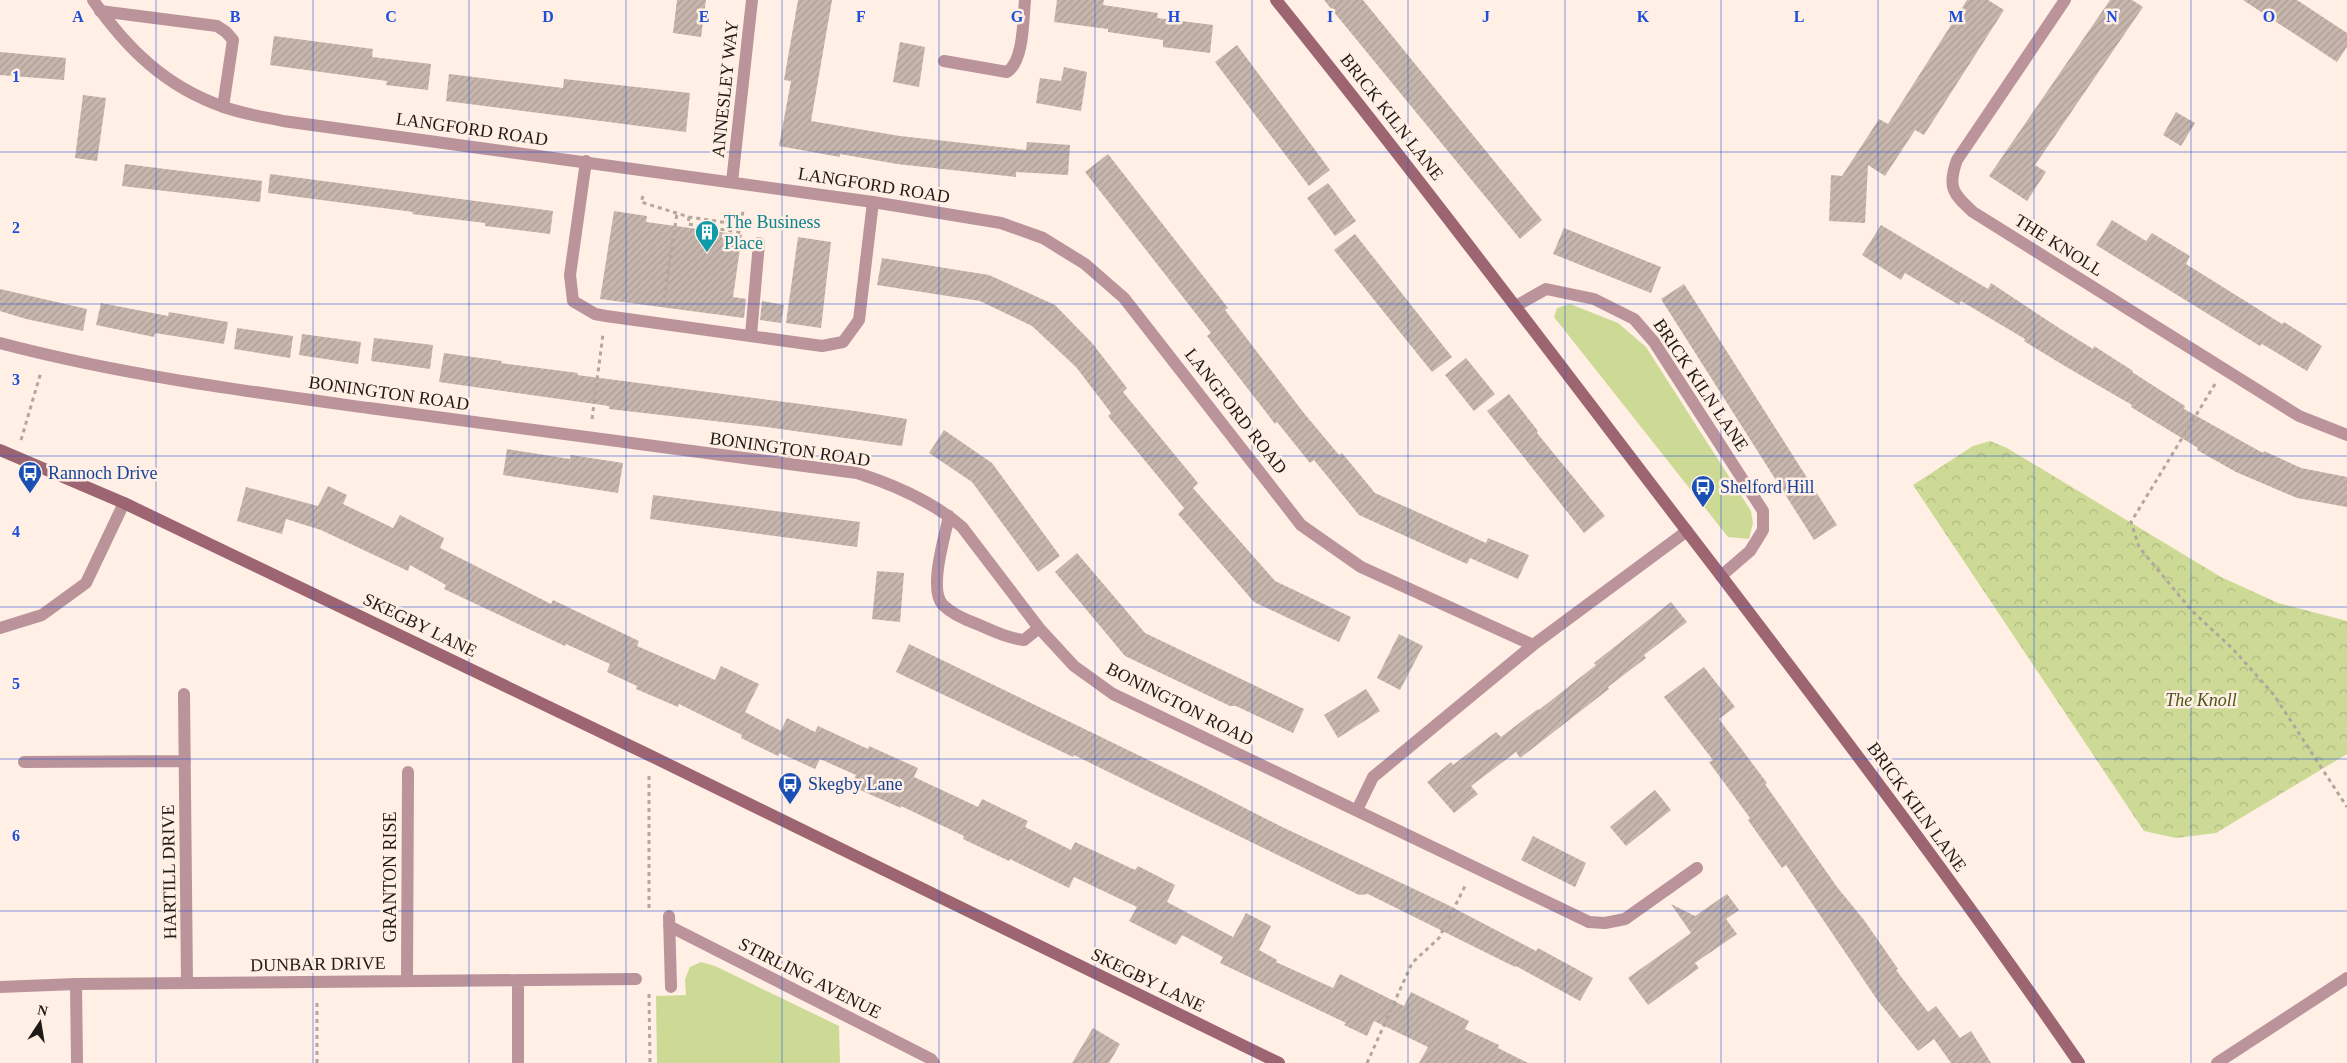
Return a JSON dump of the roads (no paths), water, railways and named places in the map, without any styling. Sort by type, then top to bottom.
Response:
[{"type":"main road","name":"BRICK KILN LANE","points":[[1276,0],[1400,155],[1852,748],[2028,989],[2079,1063]]},
{"type":"main road","name":"SKEGBY LANE","points":[[0,450],[124,503],[649,755],[1279,1063]]},
{"type":"street","name":"LANGFORD ROAD","points":[[93,0],[134,52],[161,76],[223,107],[283,122],[872,202],[1001,223],[1043,238],[1085,264],[1124,298],[1301,525],[1361,567],[1533,645]]},
{"type":"street","name":"ANNESLEY WAY","points":[[732,182],[752,0]]},
{"type":"street","points":[[944,61],[1007,72],[1014,67],[1018,57],[1025,0]]},
{"type":"street","name":"THE KNOLL","points":[[2065,0],[1956,160],[1950,177],[1955,196],[1973,212],[2299,416],[2347,435]]},
{"type":"street","points":[[100,11],[217,26],[226,32],[233,40],[223,107]]},
{"type":"street","points":[[586,162],[570,275],[573,301],[595,314],[822,346],[843,342],[859,320],[872,202]]},
{"type":"street","points":[[751,335],[759,243]]},
{"type":"street","name":"BRICK KILN LANE","points":[[1516,306],[1546,289],[1594,299],[1634,319],[1654,342],[1763,511],[1763,530],[1750,551],[1721,576]]},
{"type":"street","name":"BONINGTON ROAD","points":[[0,343],[46,355],[195,384],[590,439],[857,473],[897,486],[949,516],[962,527],[1039,628],[1074,666],[1113,694],[1589,922],[1605,923],[1625,918],[1697,868]]},
{"type":"street","points":[[0,628],[42,615],[86,583],[124,503]]},
{"type":"street","points":[[949,516],[936,580],[938,596],[943,605],[964,619],[1010,638],[1024,640],[1039,628]]},
{"type":"street","points":[[1357,810],[1373,777],[1533,645],[1687,531]]},
{"type":"street","name":"HARTILL DRIVE","points":[[184,694],[187,983]]},
{"type":"street","points":[[24,762],[185,761]]},
{"type":"street","name":"GRANTON RISE","points":[[407,981],[408,772]]},
{"type":"street","name":"STIRLING AVENUE","points":[[671,988],[669,921],[931,1059],[934,1063]]},
{"type":"street","points":[[2217,1063],[2347,978]]},
{"type":"street","name":"DUNBAR DRIVE","points":[[0,987],[76,984],[636,979]]},
{"type":"street","points":[[518,980],[518,1063]]},
{"type":"street","points":[[76,984],[77,1063]]},
{"type":"place","name":"The Business Place","points":[[707,253]]},
{"type":"place","name":"Rannoch Drive","points":[[30,494]]},
{"type":"place","name":"Shelford Hill","points":[[1703,508]]},
{"type":"place","name":"Skegby Lane","points":[[790,805]]},
{"type":"park label","name":"The Knoll","points":[[2201,700]]}]
